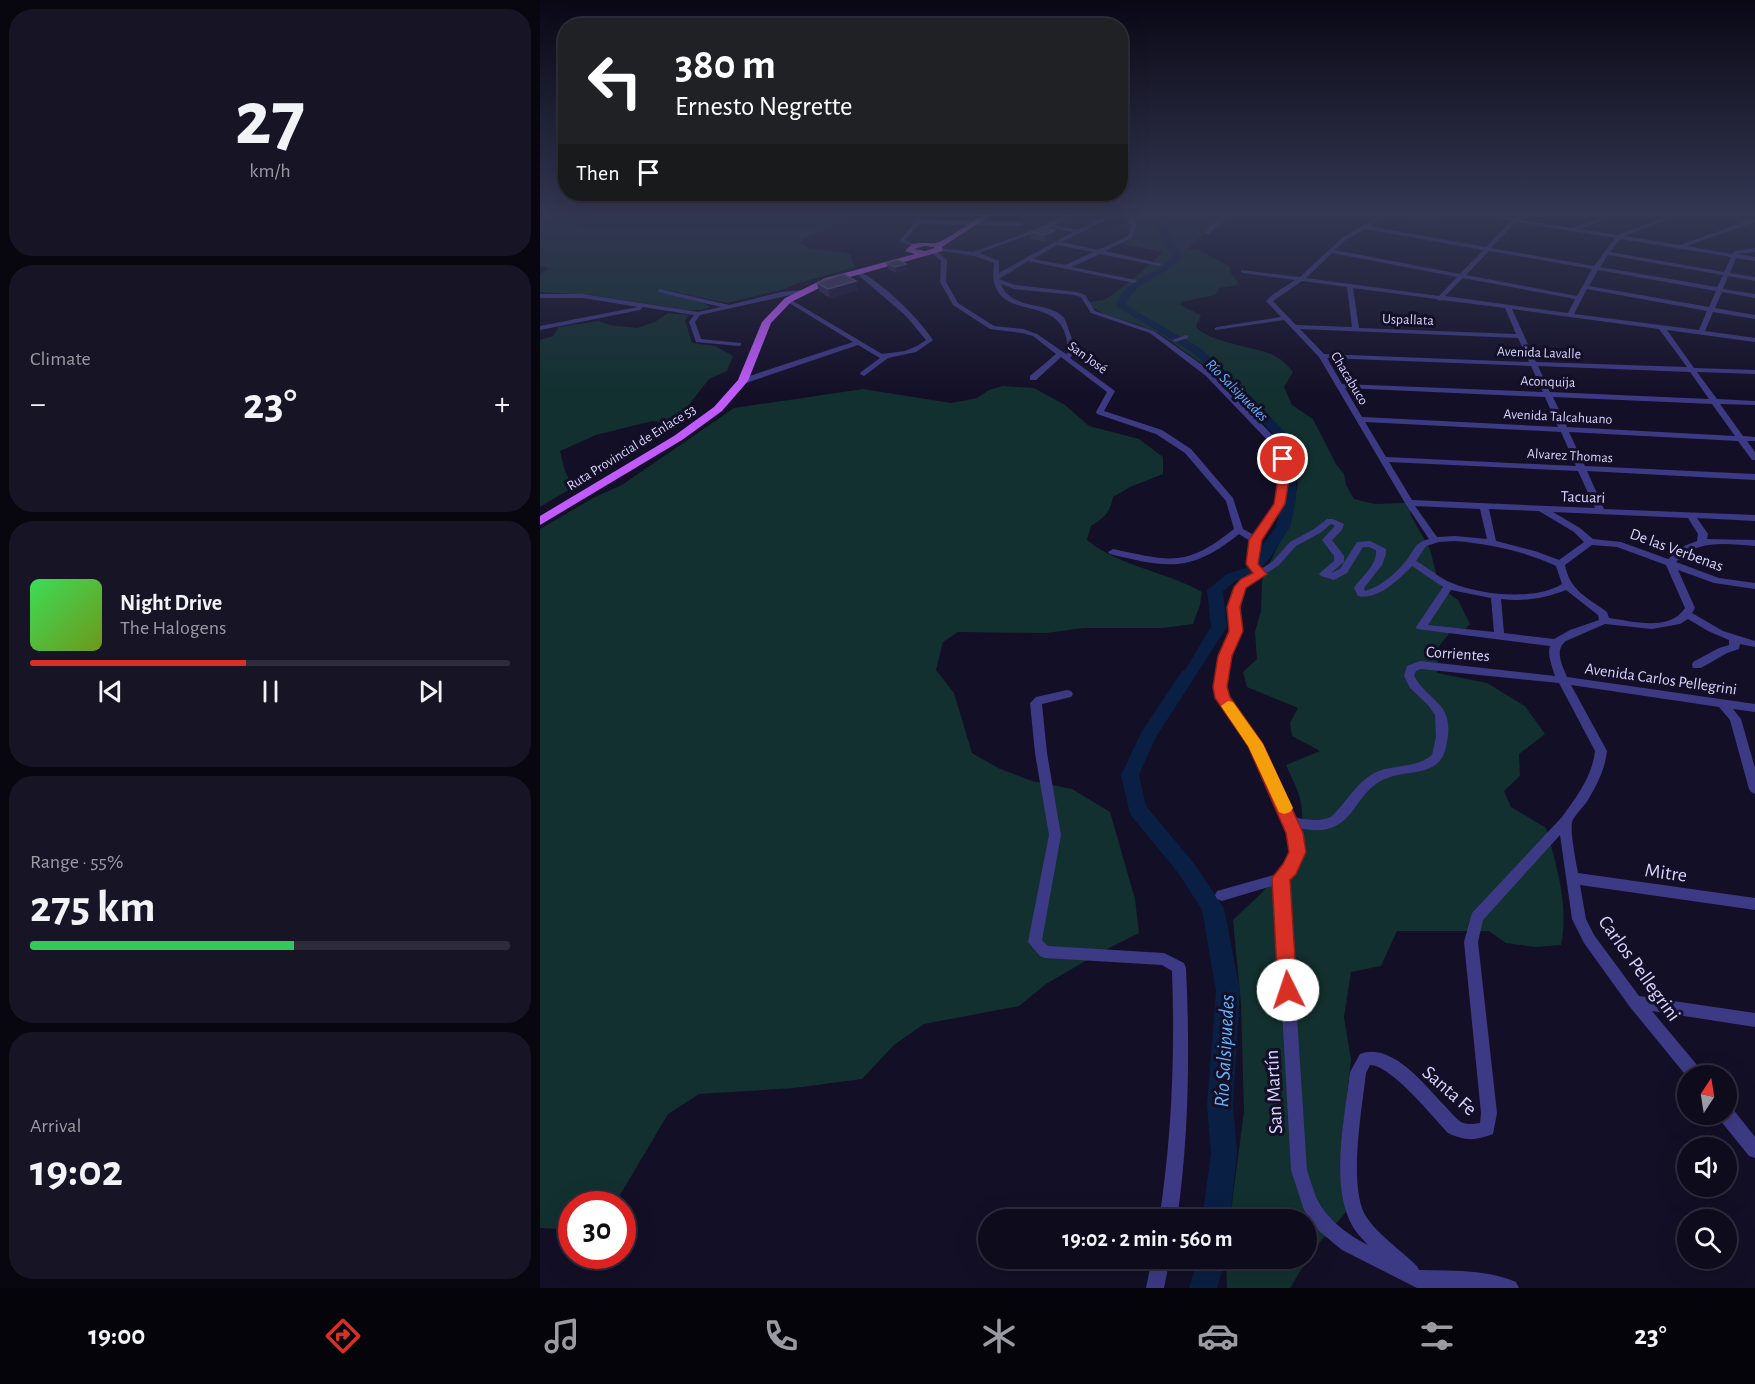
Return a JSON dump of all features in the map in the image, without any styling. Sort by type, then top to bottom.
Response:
[{"type":"main road","name":"Ruta Provincial de Enlace 53","points":[[540,513],[700,416],[732,383],[762,315],[793,295],[847,275]]},
{"type":"main road","name":"Ruta Provincial de Enlace 53","points":[[540,521],[696,426],[718,409],[743,381],[766,321],[793,295]]},
{"type":"street","points":[[864,374],[883,356],[912,350],[930,340],[917,323],[865,275]]},
{"type":"street","name":"San José","points":[[943,275],[943,282],[955,304],[992,328],[1030,333],[1111,391],[1100,412],[1159,432],[1188,452],[1230,500],[1239,530]]},
{"type":"street","points":[[996,275],[1000,293],[1021,305],[1051,312],[1061,318],[1067,327],[1071,353],[1063,356],[1033,378]]},
{"type":"street","points":[[996,279],[1002,275]]},
{"type":"street","points":[[1106,275],[1134,281]]},
{"type":"street","points":[[1273,275],[1755,340]]},
{"type":"street","name":"Chacabuco","points":[[1305,275],[1269,301],[1322,356],[1409,503],[1435,541]]},
{"type":"street","points":[[1456,275],[1579,298]]},
{"type":"street","points":[[1569,316],[1592,275]]},
{"type":"street","points":[[1636,275],[1755,296]]},
{"type":"street","points":[[1701,333],[1725,275]]},
{"type":"street","points":[[1732,275],[1755,279]]},
{"type":"street","points":[[1439,299],[1461,276]]},
{"type":"street","points":[[996,279],[1014,287],[1070,292],[1083,296],[1094,312],[1152,332],[1209,374],[1233,401],[1269,434],[1286,466],[1280,504],[1256,540],[1256,569]]},
{"type":"street","points":[[1350,286],[1356,329]]},
{"type":"street","points":[[1585,287],[1755,317]]},
{"type":"street","points":[[660,291],[730,306]]},
{"type":"street","points":[[540,296],[583,296],[698,314],[793,295],[856,343],[883,356]]},
{"type":"street","points":[[540,328],[646,307]]},
{"type":"street","points":[[1508,308],[1601,511]]},
{"type":"street","points":[[698,314],[692,322],[698,340],[702,343],[740,344]]},
{"type":"street","points":[[1217,329],[1285,318]]},
{"type":"street","name":"Uspallata","points":[[1294,327],[1520,336]]},
{"type":"street","points":[[1662,328],[1755,458]]},
{"type":"street","points":[[1175,340],[1186,337]]},
{"type":"street","points":[[743,381],[856,343]]},
{"type":"street","name":"Avenida Lavalle","points":[[1322,356],[1755,372]]},
{"type":"street","name":"Aconquija","points":[[1340,386],[1755,403]]},
{"type":"street","name":"Avenida Talcahuano","points":[[1359,419],[1755,439]]},
{"type":"street","name":"Alvarez Thomas","points":[[1383,459],[1755,477]]},
{"type":"street","name":"Tacuari","points":[[1409,503],[1755,518]]},
{"type":"street","points":[[1484,508],[1492,543]]},
{"type":"street","points":[[1542,509],[1577,530],[1590,542],[1560,564]]},
{"type":"street","points":[[1691,516],[1703,534],[1702,541]]},
{"type":"street","points":[[1222,895],[1281,878],[1290,869],[1298,852],[1291,821],[1255,744],[1223,698],[1220,687],[1225,656],[1236,631],[1233,607],[1240,587],[1256,569],[1276,563],[1293,544],[1330,521],[1339,524],[1339,528],[1327,540],[1339,556],[1339,562],[1324,574],[1334,577],[1344,572],[1360,544],[1370,544],[1381,549],[1382,554],[1376,567],[1365,577],[1359,588],[1362,594],[1372,594],[1411,562],[1418,547],[1427,541],[1492,543],[1532,551],[1560,564]]},
{"type":"street","points":[[1113,552],[1185,563],[1194,561],[1224,543],[1239,530],[1256,540]]},
{"type":"street","points":[[1566,820],[1582,800],[1600,762],[1601,751],[1553,658],[1553,649],[1557,643],[1604,621],[1672,625],[1688,615],[1690,608],[1670,563],[1675,556],[1702,541],[1755,543]]},
{"type":"street","name":"De las Verbenas","points":[[1590,542],[1618,544],[1717,581],[1755,586]]},
{"type":"street","points":[[1411,562],[1428,575],[1449,586],[1496,596],[1545,595],[1560,591],[1566,585]]},
{"type":"street","points":[[1560,564],[1561,578],[1566,585],[1602,614],[1604,621]]},
{"type":"street","points":[[1449,586],[1421,627],[1557,643]]},
{"type":"street","points":[[1496,596],[1499,636]]},
{"type":"street","points":[[1688,615],[1713,631],[1755,644]]},
{"type":"street","points":[[1697,665],[1723,650],[1735,647],[1734,639]]},
{"type":"street","name":"Corrientes","points":[[1291,821],[1308,826],[1327,826],[1342,818],[1347,805],[1368,782],[1385,773],[1424,766],[1434,760],[1440,751],[1444,721],[1439,709],[1413,686],[1408,676],[1411,669],[1420,665],[1432,664],[1563,680]]},
{"type":"street","name":"Avenida Carlos Pellegrini","points":[[1563,680],[1755,708]]},
{"type":"street","points":[[1067,694],[1036,703],[1041,753],[1055,835],[1035,942],[1045,952],[1164,959],[1179,968],[1183,1039],[1178,1157],[1170,1209]]},
{"type":"street","points":[[1722,703],[1735,719],[1755,789]]},
{"type":"street","name":"Carlos Pellegrini","points":[[1566,820],[1579,919],[1589,939],[1635,1002],[1687,1065]]},
{"type":"street","name":"Santa Fe","points":[[1417,1279],[1359,1221],[1352,1203],[1349,1180],[1358,1072],[1365,1059],[1382,1060],[1396,1070],[1454,1127],[1466,1133],[1476,1133],[1487,1128],[1489,1113],[1471,942],[1474,926],[1477,917],[1566,820]]},
{"type":"street","name":"San Martín","points":[[1281,878],[1299,1170],[1310,1204],[1325,1225],[1348,1244],[1417,1279],[1510,1288]]},
{"type":"street","name":"Mitre","points":[[1572,878],[1755,904]]},
{"type":"street","points":[[1635,1002],[1755,1020]]},
{"type":"street","points":[[1735,1125],[1755,1150]]},
{"type":"street","points":[[1155,1288],[1159,1269]]},
{"type":"green space","points":[[540,275],[826,275],[785,289],[727,303],[661,289],[657,291],[702,302],[710,307],[701,310],[687,310],[592,295],[540,292]]},
{"type":"green space","points":[[1137,275],[1232,275],[1238,282],[1237,285],[1219,288],[1215,295],[1181,302],[1180,305],[1201,315],[1196,326],[1208,336],[1271,354],[1288,366],[1293,372],[1284,387],[1292,405],[1313,419],[1336,464],[1344,474],[1346,485],[1354,499],[1375,504],[1409,503],[1411,516],[1430,549],[1437,577],[1443,589],[1458,600],[1470,624],[1464,630],[1452,630],[1439,646],[1437,673],[1487,683],[1525,706],[1545,734],[1519,754],[1520,776],[1504,791],[1511,807],[1546,828],[1558,871],[1563,901],[1561,945],[1536,947],[1506,943],[1489,931],[1397,931],[1381,966],[1351,972],[1344,1017],[1351,1060],[1344,1123],[1346,1212],[1317,1246],[1317,1209],[1231,1209],[1244,1111],[1241,1004],[1233,920],[1285,865],[1300,833],[1302,815],[1299,795],[1286,765],[1320,751],[1292,736],[1290,723],[1298,708],[1247,687],[1243,672],[1257,659],[1255,632],[1261,611],[1262,580],[1290,520],[1298,483],[1273,433],[1205,366],[1159,333],[1105,315],[1089,302],[1103,300],[1117,292]]},
{"type":"green space","points":[[668,313],[689,315],[685,320],[692,343],[715,346],[733,356],[727,371],[709,379],[674,424],[652,421],[596,435],[560,451],[565,471],[573,487],[540,507],[540,340],[553,336],[559,327],[598,321],[610,325],[637,328],[655,322]]},
{"type":"green space","points":[[1003,386],[1034,388],[1065,405],[1089,426],[1139,439],[1163,457],[1163,474],[1130,487],[1113,497],[1106,514],[1091,526],[1087,540],[1114,557],[1202,592],[1193,624],[1163,628],[1084,628],[1046,633],[958,632],[943,642],[936,670],[954,693],[972,753],[998,768],[1032,781],[1072,789],[1110,812],[1135,899],[1139,933],[1046,984],[1019,1006],[924,1024],[894,1045],[862,1079],[794,1088],[699,1094],[668,1114],[622,1191],[558,1191],[558,1229],[540,1228],[540,529],[593,498],[622,485],[734,408],[863,389],[951,403],[977,398],[989,390]]},
{"type":"green space","points":[[1226,1269],[1302,1269],[1290,1288],[1227,1288]]},
{"type":"building","points":[[840,275],[856,281],[828,289],[817,283]]},
{"type":"waterway","name":"Río Salsipuedes","points":[[1153,275],[1130,288],[1121,306],[1196,350],[1222,373],[1280,434],[1291,460],[1289,500],[1283,527],[1265,555],[1251,571],[1232,577],[1215,590],[1219,627],[1193,669]]},
{"type":"waterway","name":"Río Salsipuedes","points":[[1188,675],[1148,736],[1130,775],[1137,809],[1186,868],[1213,908],[1228,991],[1220,1105],[1224,1153],[1217,1209]]},
{"type":"waterway","name":"Río Salsipuedes","points":[[1203,1288],[1209,1269]]},
{"type":"slow traffic","points":[[1228,706],[1255,744],[1284,808]]},
{"type":"route","points":[[1283,459],[1286,466],[1280,504],[1256,540],[1252,564],[1261,574],[1245,581],[1240,587],[1233,607],[1236,631],[1225,656],[1220,687],[1223,698],[1255,744],[1291,821],[1294,833],[1298,852],[1290,869],[1281,878],[1288,990]]}]
